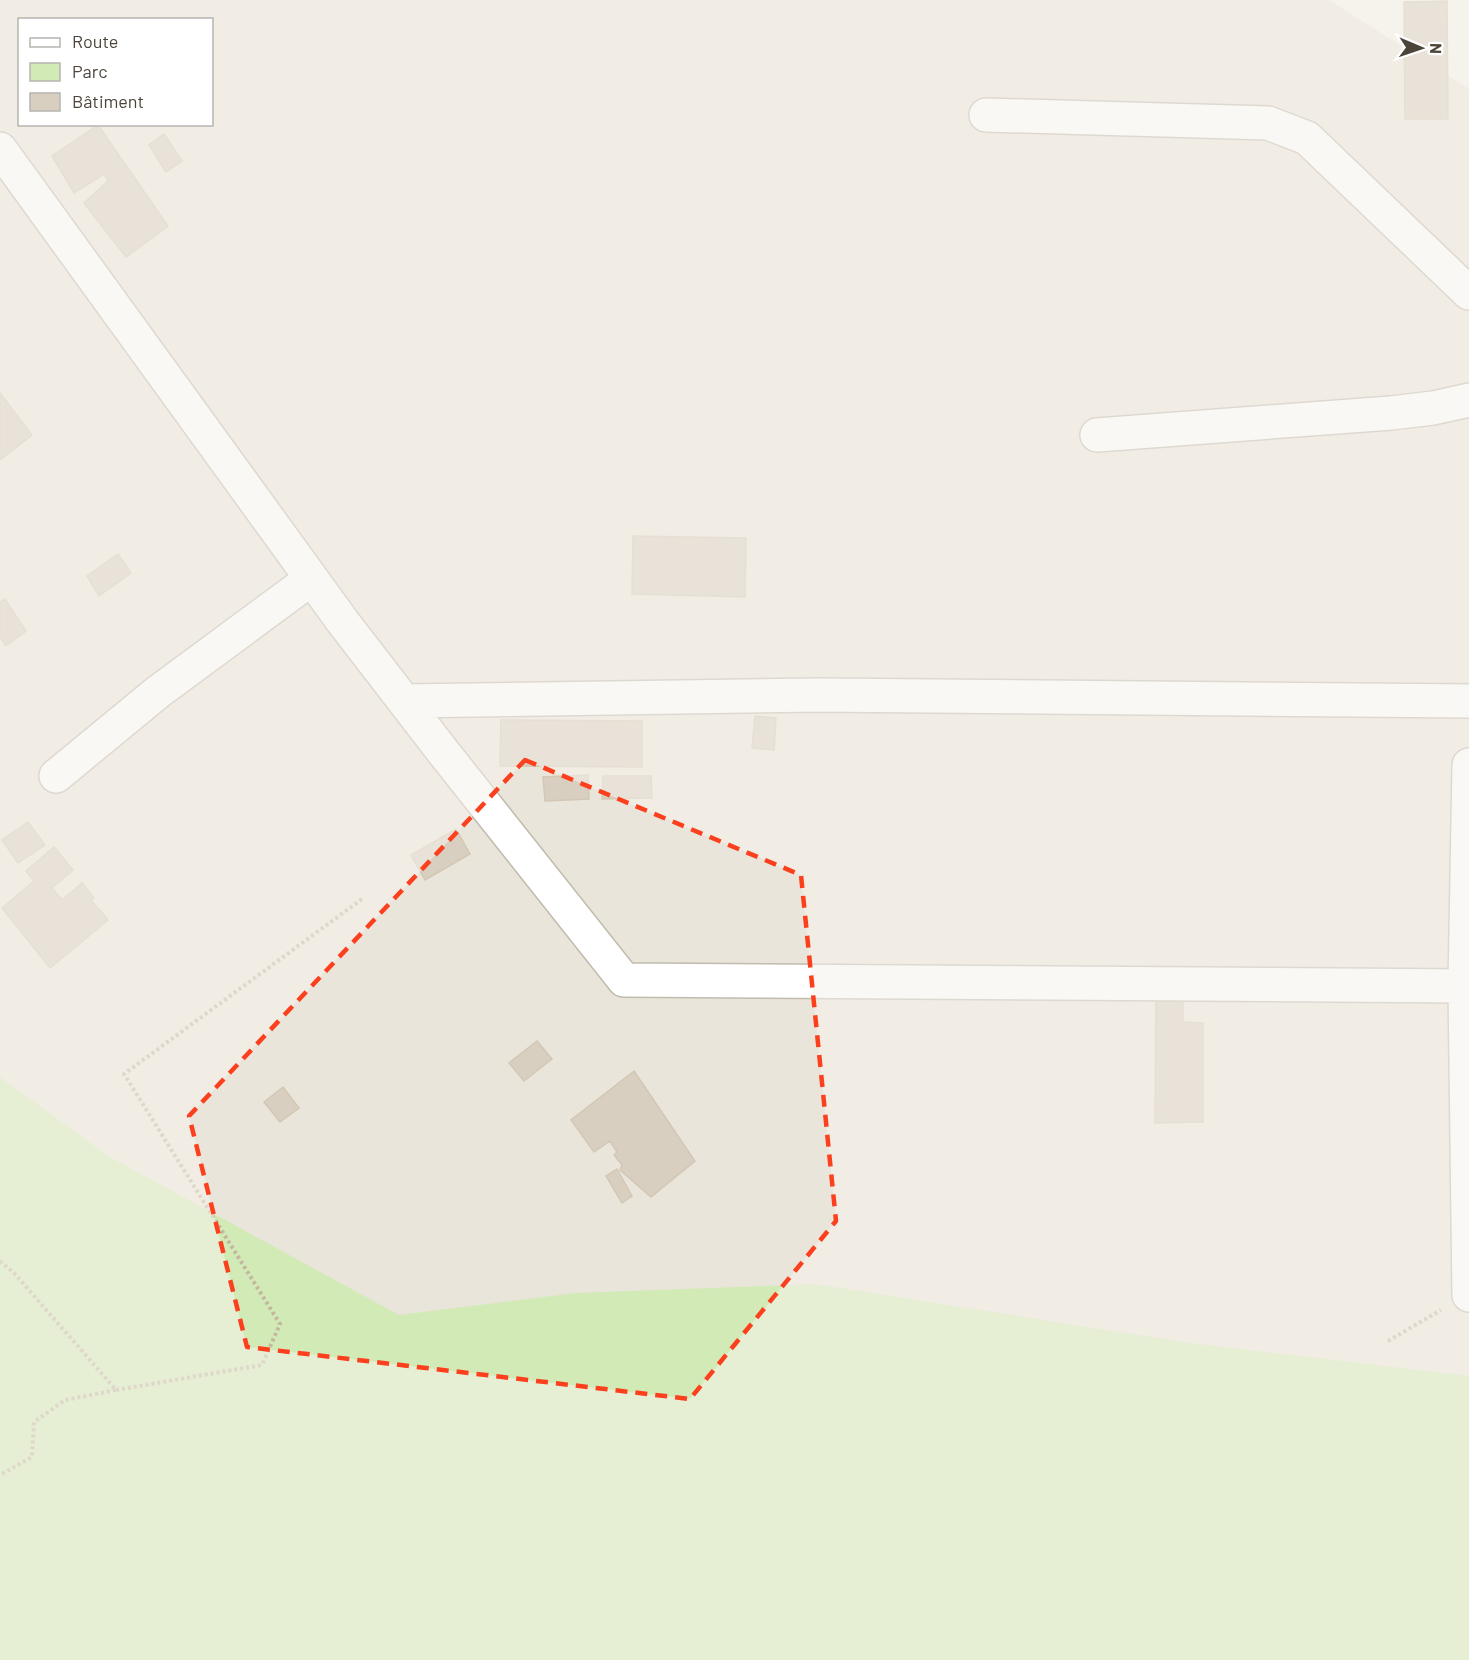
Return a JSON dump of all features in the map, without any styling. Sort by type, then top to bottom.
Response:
[{"type":"street","points":[[986,116],[1268,123],[1307,138],[1469,293]]},
{"type":"street","points":[[0,149],[311,579],[624,980],[1465,986]]},
{"type":"street","points":[[1097,435],[1391,413],[1433,408],[1469,400]]},
{"type":"street","points":[[56,776],[158,692],[311,579]]},
{"type":"street","points":[[404,701],[819,695],[1469,700]]},
{"type":"street","points":[[1468,1295],[1465,986],[1469,765]]},
{"type":"path","points":[[0,1475],[32,1457],[33,1422],[65,1400],[262,1365],[280,1324],[123,1074],[362,899]]},
{"type":"path","points":[[0,1261],[15,1274],[116,1390]]},
{"type":"path","points":[[1388,1341],[1468,1295]]},
{"type":"highlighted area","points":[[525,760],[801,875],[836,1221],[690,1399],[247,1347],[189,1116]]},
{"type":"shaded area","points":[[0,0],[1329,0],[1469,89],[1469,1660],[0,1660]]},
{"type":"green space","points":[[0,1077],[108,1156],[399,1315],[576,1293],[815,1284],[1189,1343],[1469,1376],[1469,1660],[0,1660]]},
{"type":"building","points":[[1447,1],[1448,119],[1405,119],[1404,2]]},
{"type":"building","points":[[99,126],[168,226],[126,257],[84,203],[108,181],[104,174],[74,193],[52,156]]},
{"type":"building","points":[[164,134],[182,161],[166,172],[149,145]]},
{"type":"building","points":[[0,393],[32,435],[0,460]]},
{"type":"building","points":[[633,536],[746,538],[745,597],[632,594]]},
{"type":"building","points":[[118,554],[131,573],[99,596],[87,576]]},
{"type":"building","points":[[5,599],[26,631],[6,646],[0,637],[0,602]]},
{"type":"building","points":[[755,716],[776,718],[774,750],[752,748]]},
{"type":"building","points":[[501,720],[642,721],[642,767],[500,766]]},
{"type":"building","points":[[588,775],[589,799],[545,801],[543,777]]},
{"type":"building","points":[[603,776],[651,776],[652,798],[602,799]]},
{"type":"building","points":[[28,822],[45,845],[18,863],[2,840]]},
{"type":"building","points":[[456,829],[470,854],[425,880],[411,855]]},
{"type":"building","points":[[54,847],[73,870],[52,888],[62,900],[82,883],[94,898],[91,900],[108,920],[50,968],[2,908],[34,881],[26,871]]},
{"type":"building","points":[[1156,989],[1183,989],[1183,1022],[1203,1023],[1203,1122],[1155,1123]]},
{"type":"building","points":[[537,1041],[552,1059],[524,1081],[509,1063]]},
{"type":"building","points":[[634,1071],[695,1161],[651,1197],[620,1170],[622,1165],[614,1155],[617,1152],[610,1141],[594,1152],[571,1120]]},
{"type":"building","points":[[283,1087],[299,1108],[280,1122],[264,1102]]},
{"type":"building","points":[[617,1169],[632,1196],[622,1203],[606,1176]]}]
